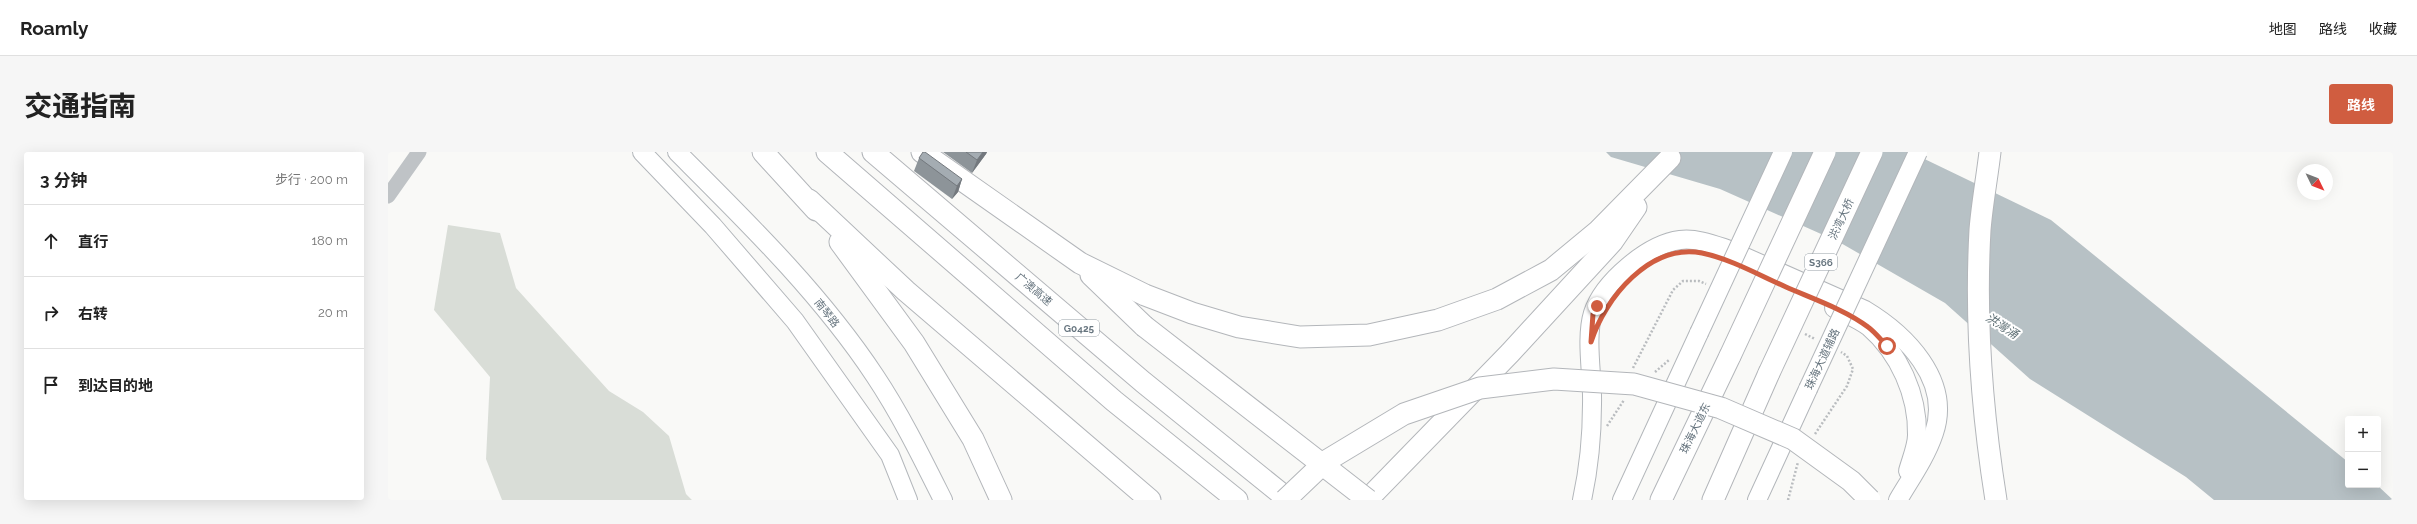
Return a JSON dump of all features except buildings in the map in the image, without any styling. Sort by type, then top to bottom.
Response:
[{"type":"highway","points":[[763,152],[808,200],[906,291],[1150,500]]},
{"type":"highway","name":"G0425","points":[[827,152],[1114,401],[1237,500]]},
{"type":"highway","name":"广澳高速","points":[[873,152],[1143,382],[1289,500]]},
{"type":"highway","points":[[922,152],[1080,263],[1145,295],[1192,313],[1239,327],[1300,337],[1369,335],[1438,320],[1497,299],[1550,270],[1605,237]]},
{"type":"highway","name":"珠海大道东","points":[[1661,500],[1826,152]]},
{"type":"highway","name":"洪湾大桥","points":[[1713,500],[1769,373],[1872,152]]},
{"type":"highway","points":[[1990,152],[1980,230],[1979,307],[1987,441],[1996,500]]},
{"type":"highway","points":[[1080,263],[1144,326],[1368,500],[1510,353],[1672,155]]},
{"type":"highway","points":[[808,200],[914,343],[973,439],[1001,500]]},
{"type":"highway","points":[[1285,500],[1326,461],[1404,414],[1480,388],[1554,379],[1634,384],[1721,408],[1793,439],[1851,481],[1870,500]]},
{"type":"main road","points":[[642,152],[713,226],[795,321],[890,455],[908,500]]},
{"type":"main road","name":"南琴路","points":[[677,152],[819,301],[875,376],[919,450],[943,500]]},
{"type":"main road","points":[[1622,500],[1783,152]]},
{"type":"main road","name":"珠海大道辅路","points":[[1757,500],[1918,152]]},
{"type":"main road","points":[[1582,500],[1588,469],[1591,430],[1591,342],[1598,321],[1617,292],[1649,264],[1676,252],[1701,253],[1726,260],[1868,326],[1887,346],[1903,370],[1912,398],[1917,436],[1898,500]]},
{"type":"street","points":[[388,196],[419,152]]},
{"type":"path","points":[[1654,373],[1671,358]]},
{"type":"shaded area","points":[[448,225],[500,233],[516,288],[609,391],[643,412],[669,436],[686,494],[692,500],[502,500],[486,459],[490,377],[434,310]]},
{"type":"water","name":"洪灣涌","points":[[1606,152],[1910,152],[2051,220],[2345,460],[2345,488],[2380,488],[2393,500],[2214,500],[2186,477],[2030,379],[1945,303],[1839,242],[1720,189],[1611,157]]},
{"type":"route","points":[[1597,306],[1593,314],[1591,342],[1598,321],[1617,292],[1649,264],[1676,252],[1701,253],[1726,260],[1868,326],[1887,346]]}]
